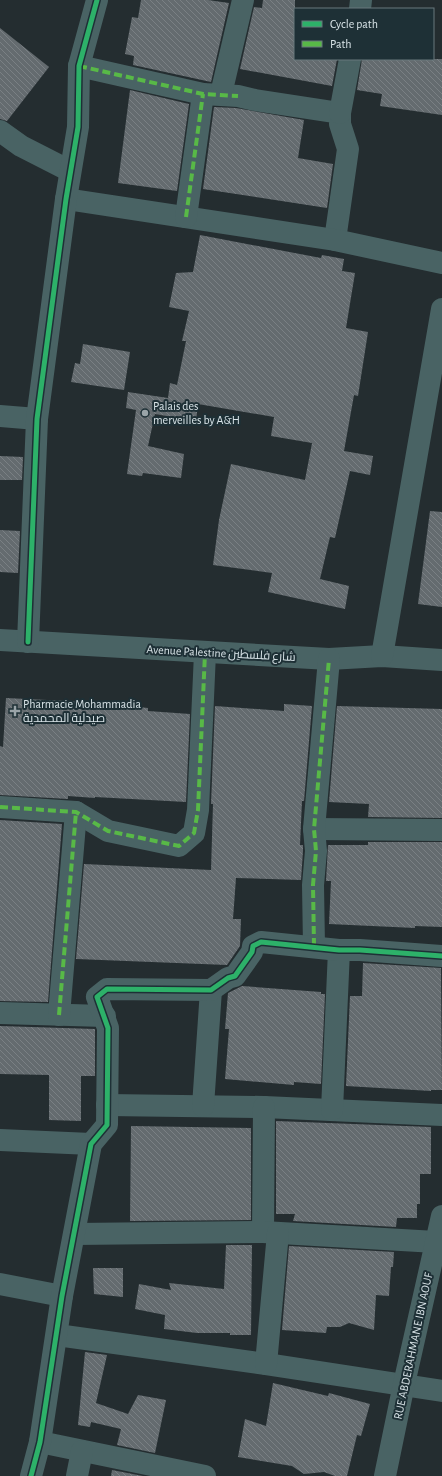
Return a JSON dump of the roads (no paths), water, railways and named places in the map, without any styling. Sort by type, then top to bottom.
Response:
[{"type":"street","points":[[28,642],[37,419],[79,110],[79,66],[97,0]]},
{"type":"street","points":[[186,217],[212,94],[243,0]]},
{"type":"street","points":[[335,240],[348,149],[340,124],[340,113],[350,60]]},
{"type":"street","points":[[79,66],[212,94],[340,113]]},
{"type":"street","points":[[0,131],[21,146],[70,171]]},
{"type":"street","points":[[66,199],[335,240],[442,263]]},
{"type":"street","points":[[382,656],[442,309]]},
{"type":"street","points":[[0,416],[37,419]]},
{"type":"street","name":"Avenue Palestine شارع فلسطين","points":[[0,640],[329,659],[382,656],[442,660]]},
{"type":"street","points":[[0,807],[76,812],[108,831],[179,846],[194,833],[198,810],[205,653]]},
{"type":"street","points":[[314,946],[313,885],[316,851],[314,828],[329,659]]},
{"type":"street","points":[[59,1015],[76,812]]},
{"type":"street","points":[[314,828],[442,830]]},
{"type":"street","points":[[31,1476],[40,1442],[62,1296],[91,1144],[107,1125],[108,1028],[97,997],[107,989],[211,990],[228,978],[235,976],[252,952],[254,946],[261,942],[314,946],[339,950],[360,950],[442,956]]},
{"type":"street","points":[[332,1110],[339,950]]},
{"type":"street","points":[[203,1106],[211,990]]},
{"type":"street","points":[[0,1013],[105,1016]]},
{"type":"street","points":[[107,1104],[264,1107],[442,1115]]},
{"type":"street","points":[[264,1107],[270,1233],[266,1364]]},
{"type":"street","points":[[0,1140],[91,1144]]},
{"type":"street","name":"RUE ABDERAHMANE IBN AOUF","points":[[385,1476],[442,1216]]},
{"type":"street","points":[[75,1234],[270,1233],[436,1242]]},
{"type":"street","points":[[0,1284],[62,1296]]},
{"type":"street","points":[[57,1335],[404,1384],[442,1391]]},
{"type":"street","points":[[40,1442],[205,1476]]},
{"type":"street","points":[[77,1476],[82,1451]]},
{"type":"place","name":"Palais des merveilles by A&H","points":[[145,413]]},
{"type":"place","name":"Pharmacie Mohammadia صيدلية المحمدية","points":[[15,711]]}]
